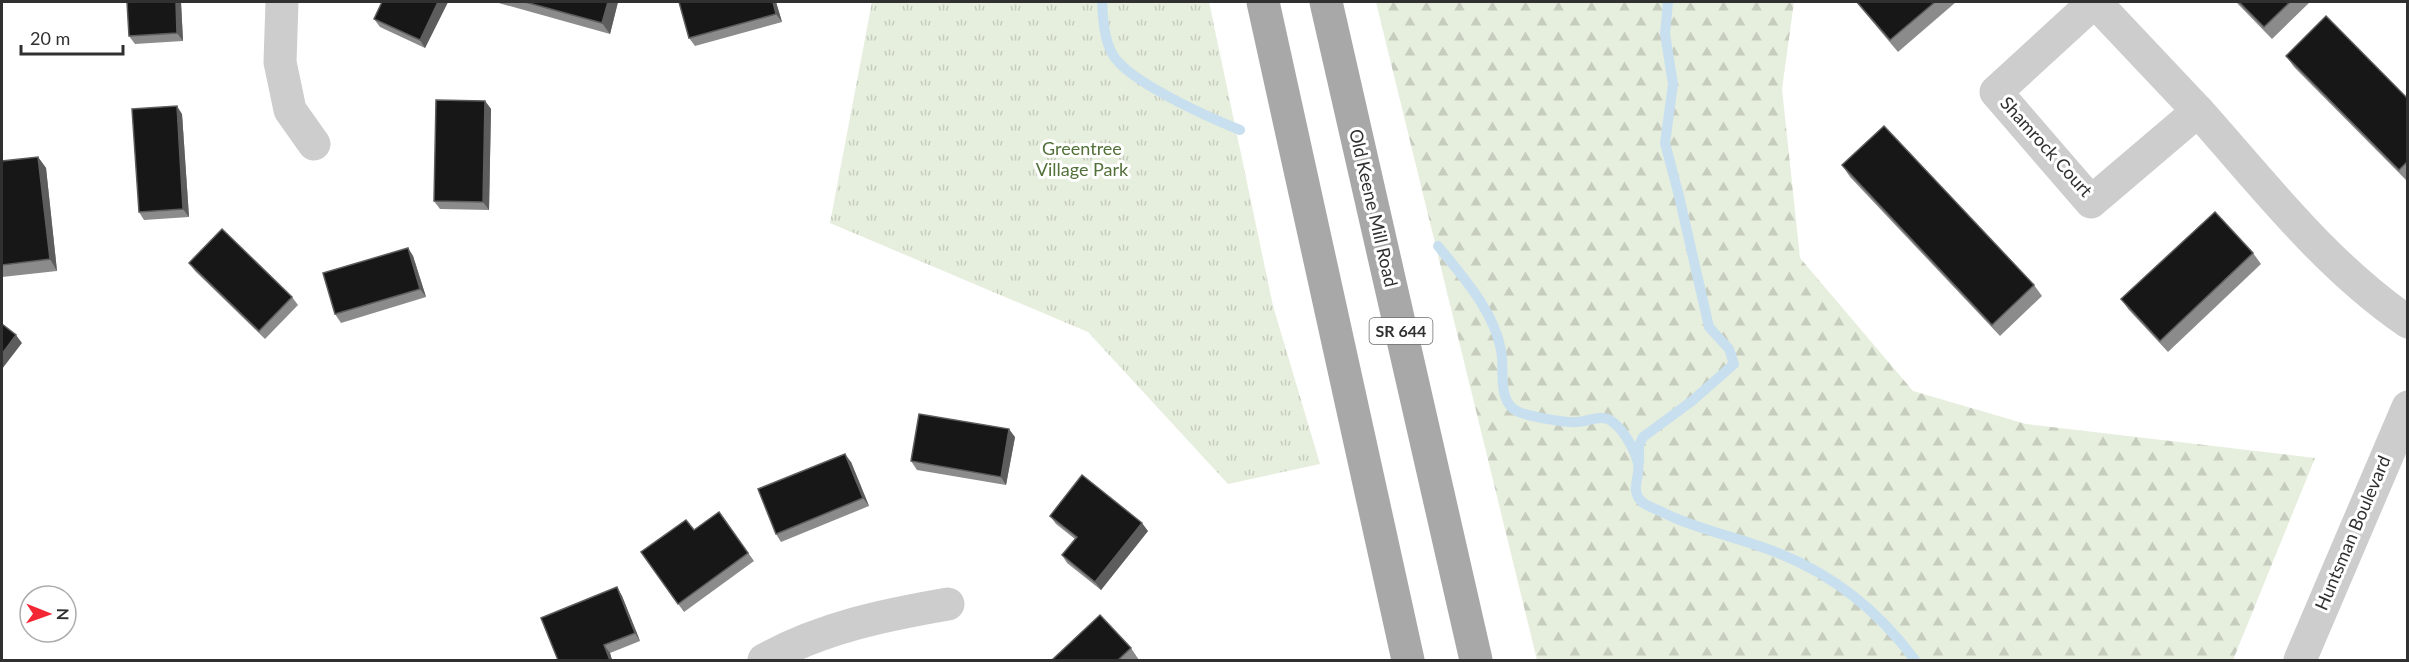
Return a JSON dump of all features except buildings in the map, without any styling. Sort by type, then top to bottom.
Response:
[{"type":"main road","points":[[1263,2],[1408,660]]},
{"type":"main road","name":"Old Keene Mill Road","points":[[1326,2],[1476,660]]},
{"type":"street","points":[[282,2],[280,62],[290,110],[314,144]]},
{"type":"street","name":"Shamrock Court","points":[[2198,111],[2091,202],[1996,92],[2094,2],[2198,111],[2333,262],[2373,298],[2408,322]]},
{"type":"street","name":"Huntsman Boulevard","points":[[2300,660],[2408,406]]},
{"type":"street","points":[[764,660],[786,648],[840,627],[897,612],[948,603]]},
{"type":"green space","name":"Greentree Village Park","points":[[872,2],[1209,2],[1273,306],[1320,464],[1228,484],[1088,332],[830,223]]},
{"type":"green space","points":[[1376,2],[1794,2],[1782,89],[1800,258],[1913,391],[2026,424],[2315,458],[2233,660],[1537,660]]},
{"type":"waterway","points":[[1102,2],[1104,29],[1108,43],[1113,55],[1122,65],[1135,76],[1171,98],[1240,130]]},
{"type":"waterway","points":[[1639,462],[1639,445],[1643,437],[1692,401],[1734,364],[1729,349],[1709,327],[1665,143],[1673,84],[1665,34],[1668,2]]},
{"type":"waterway","points":[[1438,246],[1467,282],[1492,322],[1501,350],[1504,391],[1509,405],[1515,410],[1536,417],[1572,422],[1600,418],[1613,422],[1623,432],[1634,451],[1638,463],[1636,493],[1642,502],[1676,519],[1778,553],[1818,572],[1871,611],[1915,660]]}]
